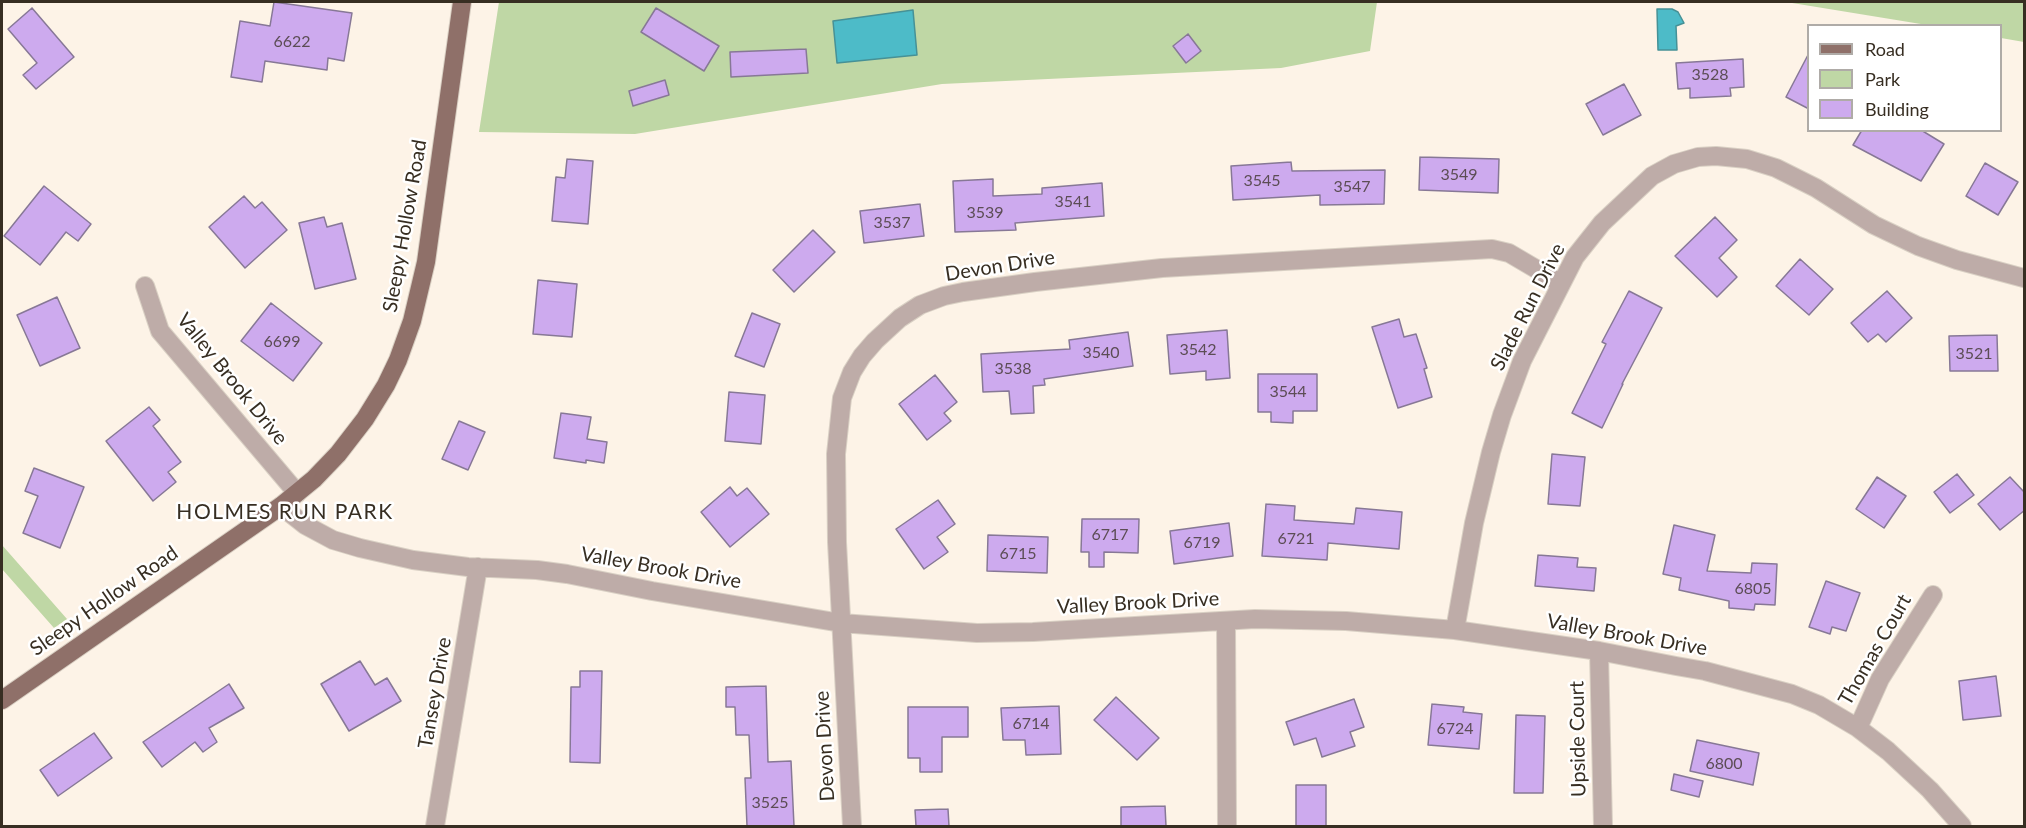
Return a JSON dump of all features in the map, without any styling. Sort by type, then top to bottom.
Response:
[{"type":"main road","name":"Sleepy Hollow Road","points":[[2,700],[281,506],[338,454],[365,419],[398,360],[412,321],[426,262],[462,2]]},
{"type":"street","name":"Slade Run Drive","points":[[1455,630],[1474,523],[1499,424],[1522,361],[1575,257],[1602,223],[1652,176],[1674,164],[1698,157],[1747,159],[1776,168],[1816,188],[1874,225],[1918,246],[1958,261],[2025,278]]},
{"type":"street","name":"Devon Drive","points":[[852,826],[841,623],[836,454],[842,398],[852,372],[862,356],[900,318],[920,305],[963,292],[1162,268],[1492,249],[1509,253],[1560,283]]},
{"type":"street","name":"Valley Brook Drive","points":[[145,286],[160,331],[297,493]]},
{"type":"street","name":"Valley Brook Drive","points":[[281,506],[305,525],[333,540],[413,560],[567,574],[841,623],[977,633],[1033,632],[1255,619],[1346,621],[1455,630],[1599,651],[1705,671],[1792,694],[1819,705],[1857,728],[1888,751],[1930,790],[1962,826]]},
{"type":"street","name":"Tansey Drive","points":[[435,826],[478,567]]},
{"type":"street","name":"Thomas Court","points":[[1857,728],[1880,679],[1933,595]]},
{"type":"street","points":[[1226,621],[1227,826]]},
{"type":"street","name":"Upside Court","points":[[1599,651],[1603,826]]},
{"type":"green space","points":[[499,2],[1377,2],[1370,51],[1281,68],[942,84],[635,134],[479,132]]},
{"type":"green space","points":[[1786,2],[2024,2],[2024,42],[2002,38],[2002,24],[1921,24]]},
{"type":"green space","points":[[2,545],[67,619],[54,628],[2,569]]},
{"type":"water","points":[[1657,9],[1672,9],[1678,12],[1684,23],[1676,26],[1677,50],[1658,50]]},
{"type":"water","points":[[913,10],[917,55],[837,63],[833,21]]},
{"type":"building","points":[[274,2],[352,13],[344,61],[328,58],[327,70],[265,61],[262,82],[231,77],[240,21],[270,26]]},
{"type":"building","points":[[32,8],[74,57],[36,89],[23,75],[37,63],[8,29]]},
{"type":"building","points":[[656,8],[719,46],[704,71],[641,32]]},
{"type":"building","points":[[1188,34],[1201,51],[1186,63],[1173,46]]},
{"type":"building","points":[[806,49],[808,73],[731,77],[730,52]]},
{"type":"building","points":[[1807,57],[1807,108],[1786,97]]},
{"type":"building","points":[[1743,59],[1744,87],[1730,88],[1731,96],[1690,98],[1690,88],[1678,89],[1676,63]]},
{"type":"building","points":[[665,80],[669,95],[633,106],[629,91]]},
{"type":"building","points":[[1624,84],[1641,115],[1603,135],[1586,104]]},
{"type":"building","points":[[1861,132],[1924,132],[1944,144],[1921,181],[1853,145]]},
{"type":"building","points":[[1420,157],[1499,159],[1498,193],[1419,190]]},
{"type":"building","points":[[567,159],[593,161],[588,224],[552,221],[556,177],[565,178]]},
{"type":"building","points":[[1291,162],[1292,171],[1385,170],[1384,204],[1320,205],[1320,195],[1233,200],[1231,166]]},
{"type":"building","points":[[1985,163],[2018,182],[1998,215],[1966,196]]},
{"type":"building","points":[[993,179],[993,196],[1042,194],[1042,188],[1102,183],[1104,216],[1015,223],[1016,230],[955,232],[953,181]]},
{"type":"building","points":[[44,186],[91,224],[78,241],[66,232],[40,265],[4,236]]},
{"type":"building","points":[[244,196],[255,208],[262,202],[287,230],[245,268],[209,227]]},
{"type":"building","points":[[920,204],[924,236],[864,243],[860,211]]},
{"type":"building","points":[[324,217],[327,227],[342,223],[356,279],[315,289],[299,223]]},
{"type":"building","points":[[1715,217],[1737,240],[1719,258],[1737,277],[1717,297],[1675,256]]},
{"type":"building","points":[[813,230],[835,252],[794,292],[773,270]]},
{"type":"building","points":[[1800,259],[1833,289],[1809,315],[1776,286]]},
{"type":"building","points":[[538,280],[577,284],[572,337],[533,334]]},
{"type":"building","points":[[1629,291],[1662,308],[1602,428],[1572,413],[1606,344],[1602,342]]},
{"type":"building","points":[[1887,291],[1912,318],[1886,342],[1878,334],[1868,342],[1851,323]]},
{"type":"building","points":[[57,297],[80,348],[40,366],[17,315]]},
{"type":"building","points":[[271,303],[322,343],[293,381],[241,341]]},
{"type":"building","points":[[752,313],[780,324],[764,367],[735,356]]},
{"type":"building","points":[[1399,319],[1404,337],[1416,334],[1427,368],[1424,369],[1432,397],[1398,408],[1372,327]]},
{"type":"building","points":[[1227,330],[1230,378],[1206,380],[1206,371],[1170,374],[1167,335]]},
{"type":"building","points":[[1128,332],[1133,366],[1044,379],[1045,385],[1033,386],[1034,413],[1011,414],[1009,391],[983,392],[981,354],[1070,349],[1069,340]]},
{"type":"building","points":[[1997,335],[1998,371],[1950,371],[1949,336]]},
{"type":"building","points":[[1258,374],[1317,374],[1317,411],[1293,411],[1293,423],[1271,422],[1271,412],[1258,412]]},
{"type":"building","points":[[935,375],[957,402],[944,413],[951,421],[927,440],[899,404]]},
{"type":"building","points":[[729,392],[765,395],[761,444],[725,441]]},
{"type":"building","points":[[149,407],[160,420],[153,426],[181,462],[168,472],[176,482],[153,501],[106,441]]},
{"type":"building","points":[[561,413],[591,417],[587,439],[607,442],[604,463],[554,458]]},
{"type":"building","points":[[459,421],[485,432],[468,470],[442,459]]},
{"type":"building","points":[[1552,454],[1585,457],[1580,506],[1548,504]]},
{"type":"building","points":[[34,468],[84,487],[60,548],[23,533],[38,496],[25,491]]},
{"type":"building","points":[[1957,474],[1974,495],[1950,513],[1934,492]]},
{"type":"building","points":[[1877,477],[1906,496],[1884,528],[1856,509]]},
{"type":"building","points":[[2010,477],[2025,493],[2025,510],[2000,530],[1978,504]]},
{"type":"building","points":[[730,487],[737,496],[747,488],[769,514],[730,547],[701,512]]},
{"type":"building","points":[[938,500],[955,524],[937,537],[948,552],[924,569],[896,529]]},
{"type":"building","points":[[1266,504],[1295,506],[1294,520],[1354,524],[1356,508],[1402,512],[1399,549],[1328,543],[1327,560],[1262,556]]},
{"type":"building","points":[[1082,519],[1139,519],[1138,553],[1104,552],[1104,567],[1089,567],[1089,552],[1081,552]]},
{"type":"building","points":[[1229,523],[1233,556],[1174,564],[1170,531]]},
{"type":"building","points":[[1674,525],[1715,535],[1707,571],[1751,573],[1752,563],[1777,564],[1775,605],[1755,604],[1754,610],[1729,608],[1729,601],[1679,590],[1681,578],[1663,574]]},
{"type":"building","points":[[988,535],[1048,537],[1047,573],[987,571]]},
{"type":"building","points":[[1538,555],[1578,558],[1577,567],[1596,568],[1594,591],[1535,586]]},
{"type":"building","points":[[1826,581],[1860,593],[1846,631],[1832,627],[1830,634],[1809,627]]},
{"type":"building","points":[[360,661],[375,685],[387,678],[401,701],[349,731],[321,684]]},
{"type":"building","points":[[580,671],[602,671],[600,763],[570,762],[571,687],[580,687]]},
{"type":"building","points":[[1996,676],[2001,716],[1963,720],[1959,681]]},
{"type":"building","points":[[229,684],[244,708],[209,728],[217,742],[203,752],[195,742],[162,767],[143,742]]},
{"type":"building","points":[[766,686],[768,762],[791,761],[794,826],[747,826],[745,778],[751,778],[749,735],[736,735],[735,707],[726,707],[726,687]]},
{"type":"building","points":[[1116,697],[1159,738],[1137,760],[1094,720]]},
{"type":"building","points":[[1354,699],[1364,727],[1350,732],[1355,746],[1322,757],[1316,738],[1294,745],[1286,722]]},
{"type":"building","points":[[1432,704],[1464,707],[1463,712],[1482,714],[1479,749],[1428,745]]},
{"type":"building","points":[[1059,706],[1061,754],[1026,755],[1025,740],[1003,740],[1001,708]]},
{"type":"building","points":[[908,707],[968,707],[968,737],[942,737],[942,772],[920,772],[920,758],[908,758]]},
{"type":"building","points":[[1516,715],[1545,716],[1543,793],[1514,793]]},
{"type":"building","points":[[94,733],[112,758],[58,796],[40,770]]},
{"type":"building","points":[[1697,740],[1759,753],[1753,785],[1690,771]]},
{"type":"building","points":[[1674,774],[1703,781],[1699,797],[1671,790]]},
{"type":"building","points":[[1296,785],[1326,785],[1326,826],[1296,826]]},
{"type":"building","points":[[1165,806],[1166,826],[1121,826],[1121,807]]},
{"type":"building","points":[[948,809],[949,826],[916,826],[915,810]]},
{"type":"district","name":"HOLMES RUN PARK","points":[[285,512]]}]
